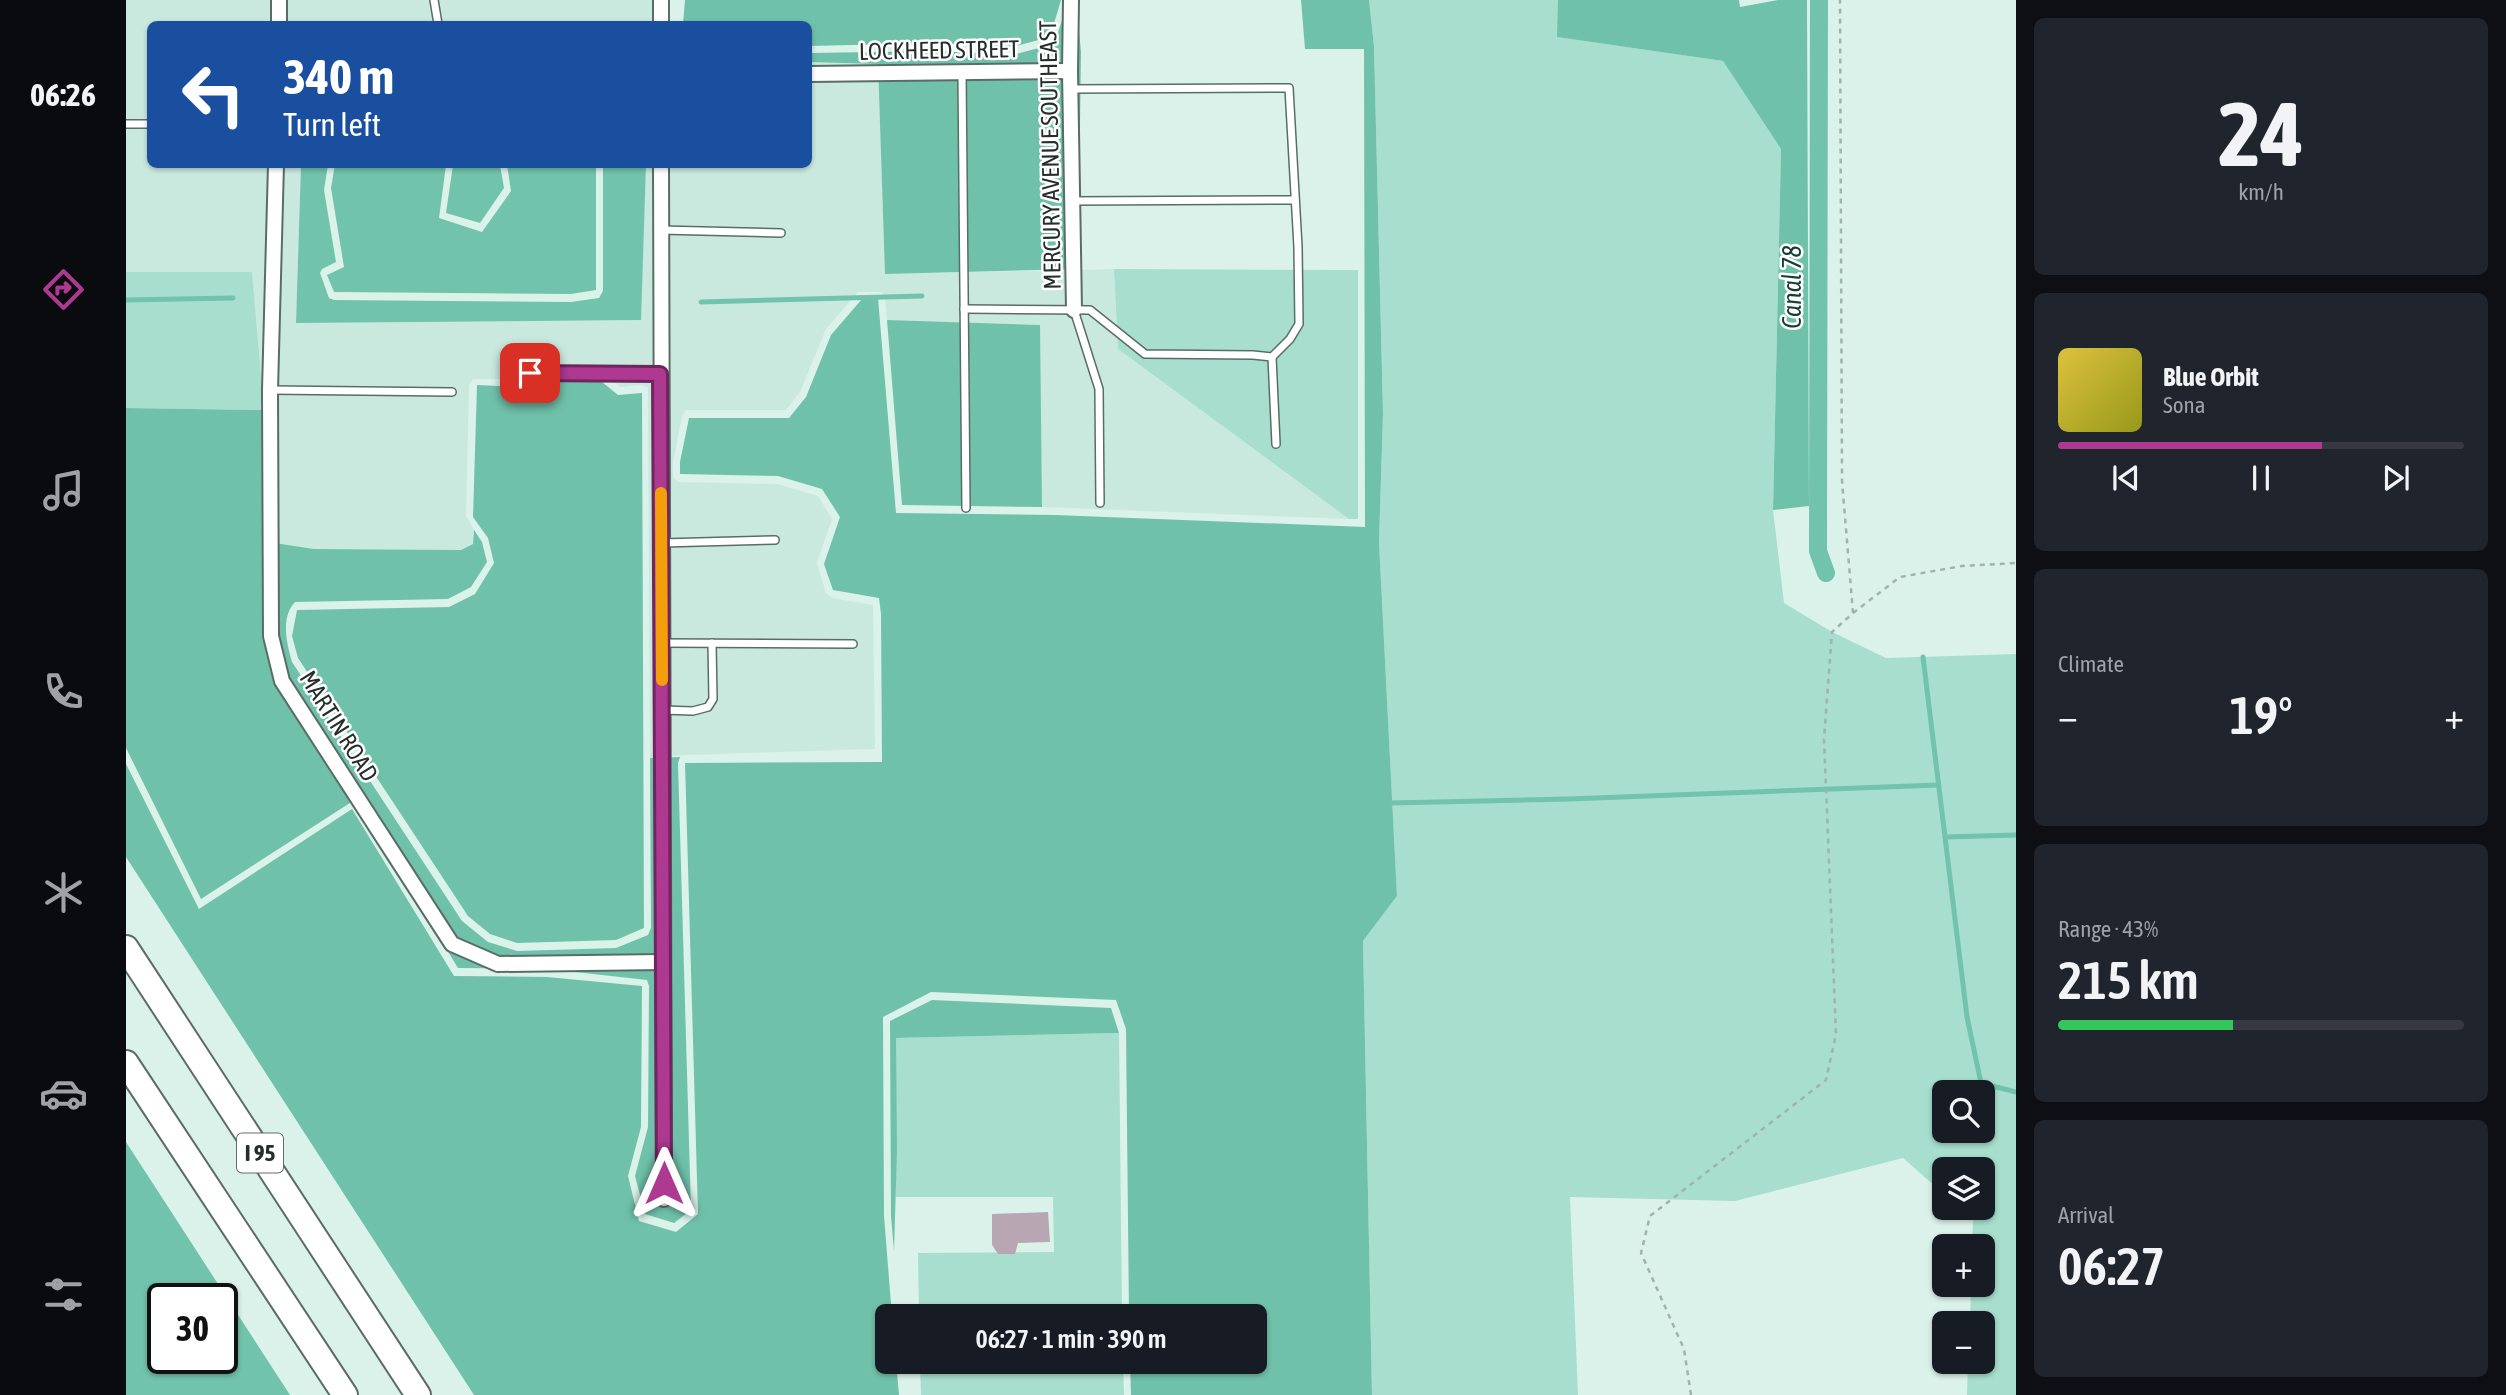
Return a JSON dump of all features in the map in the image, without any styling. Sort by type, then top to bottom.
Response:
[{"type":"highway","name":"I 95","points":[[126,948],[418,1395]]},
{"type":"highway","name":"I 95","points":[[126,1063],[345,1395]]},
{"type":"street","points":[[279,0],[279,21]]},
{"type":"street","points":[[661,0],[661,21]]},
{"type":"street","name":"MERCURY AVENUE SOUTHEAST","points":[[1071,0],[1074,310]]},
{"type":"street","name":"LOCKHEED STREET","points":[[812,74],[1070,71]]},
{"type":"street","name":"MARTIN ROAD","points":[[276,168],[270,390],[271,636],[282,681],[452,944],[498,964],[663,962]]},
{"type":"street","points":[[660,168],[664,1199]]},
{"type":"lane","points":[[434,0],[438,21]]},
{"type":"lane","points":[[962,72],[966,508]]},
{"type":"lane","points":[[1070,89],[1289,88],[1299,324],[1290,339],[1272,357],[1276,444]]},
{"type":"lane","points":[[126,124],[147,124]]},
{"type":"lane","points":[[1072,201],[1295,200]]},
{"type":"lane","points":[[660,229],[781,233]]},
{"type":"lane","points":[[964,309],[1090,310],[1145,354],[1272,357]]},
{"type":"lane","points":[[1074,310],[1099,388],[1100,503]]},
{"type":"lane","points":[[530,373],[660,374]]},
{"type":"lane","points":[[270,390],[452,392]]},
{"type":"lane","points":[[661,543],[775,540]]},
{"type":"lane","points":[[661,643],[853,644]]},
{"type":"lane","points":[[662,710],[693,711],[708,708],[713,699],[712,643]]},
{"type":"path","points":[[1840,0],[1842,481],[1853,612]]},
{"type":"path","points":[[1691,1395],[1684,1349],[1641,1253],[1650,1216],[1826,1080],[1836,1034],[1824,739],[1832,632],[1853,612],[1899,577],[1962,566],[2016,563]]},
{"type":"shaded area","points":[[126,0],[655,0],[652,21],[147,21],[147,168],[301,168],[296,323],[640,320],[646,168],[812,168],[812,62],[878,64],[885,274],[1114,269],[1118,349],[1349,519],[1042,507],[1039,325],[887,320],[882,292],[858,292],[826,329],[800,392],[786,410],[686,410],[682,416],[673,462],[673,477],[678,482],[777,484],[818,496],[832,519],[817,563],[826,593],[832,598],[873,605],[875,749],[650,758],[648,388],[641,385],[620,387],[599,370],[552,362],[521,379],[473,379],[469,385],[466,516],[474,530],[473,544],[461,550],[314,549],[268,542],[264,410],[252,272],[126,272]]},
{"type":"shaded area","points":[[685,0],[1061,0],[1050,37],[1012,47],[937,43],[812,46],[812,21],[683,21]]},
{"type":"shaded area","points":[[1076,0],[1081,52],[1078,269],[885,274],[878,64],[812,62],[812,53],[937,51],[1012,55],[1054,44],[1067,6]]},
{"type":"shaded area","points":[[1301,0],[1369,0],[1374,46],[1383,414],[1379,542],[1397,896],[1363,941],[1372,1395],[1131,1395],[1130,1374],[1267,1374],[1267,1304],[1129,1304],[1126,1029],[1116,1000],[931,992],[883,1017],[884,1216],[891,1304],[875,1304],[875,1374],[897,1374],[899,1395],[474,1395],[126,857],[126,764],[199,909],[352,809],[454,976],[547,977],[642,986],[641,1127],[628,1176],[639,1221],[676,1232],[698,1214],[685,763],[882,762],[879,598],[833,590],[824,564],[840,517],[822,489],[778,476],[680,474],[689,418],[789,418],[806,397],[831,335],[862,299],[878,298],[896,513],[1055,515],[1365,527],[1364,49],[1305,49]]},
{"type":"shaded area","points":[[1369,0],[1558,0],[1558,37],[1723,61],[1781,149],[1773,510],[1784,603],[1832,632],[1886,658],[2016,654],[2016,1395],[1967,1395],[1968,1374],[1995,1374],[1995,1311],[1970,1311],[1971,1297],[1995,1297],[1995,1234],[1972,1234],[1973,1220],[1995,1220],[1995,1157],[1932,1157],[1932,1183],[1903,1158],[1735,1201],[1570,1197],[1578,1395],[1372,1395],[1363,941],[1397,896],[1379,542],[1383,414],[1374,46]]},
{"type":"shaded area","points":[[1558,0],[1739,0],[1740,7],[1778,0],[1807,0],[1809,506],[1773,510],[1781,149],[1723,61],[1557,37]]},
{"type":"shaded area","points":[[301,168],[328,168],[324,190],[336,262],[322,269],[320,273],[329,298],[571,302],[599,298],[603,291],[603,168],[646,168],[641,320],[296,323]]},
{"type":"shaded area","points":[[334,168],[446,168],[439,218],[482,232],[511,191],[507,168],[596,168],[596,290],[571,294],[334,292],[327,275],[344,267],[331,188]]},
{"type":"shaded area","points":[[453,168],[501,168],[504,188],[480,223],[446,213]]},
{"type":"shaded area","points":[[1114,269],[1358,270],[1358,519],[1349,519],[1118,349]]},
{"type":"shaded area","points":[[126,272],[252,272],[264,410],[126,408]]},
{"type":"shaded area","points":[[887,320],[1040,325],[1042,507],[902,505]]},
{"type":"shaded area","points":[[551,370],[596,377],[618,395],[642,393],[644,928],[616,940],[517,943],[490,934],[468,916],[298,658],[292,636],[297,610],[449,607],[475,594],[494,563],[488,538],[473,517],[477,385],[523,387]]},
{"type":"shaded area","points":[[126,408],[264,410],[268,542],[314,549],[461,550],[473,544],[474,530],[482,542],[487,562],[471,587],[448,599],[295,602],[290,608],[286,631],[292,662],[462,921],[488,942],[517,951],[616,948],[648,935],[651,928],[650,758],[680,757],[678,763],[691,1210],[674,1223],[645,1214],[635,1176],[648,1127],[647,980],[548,969],[458,968],[358,804],[353,801],[201,899],[126,748]]},
{"type":"shaded area","points":[[932,1000],[1111,1008],[1119,1033],[896,1038],[894,1251],[891,1216],[890,1021]]},
{"type":"shaded area","points":[[1119,1033],[1122,1304],[919,1304],[918,1253],[1054,1252],[1053,1197],[896,1197],[896,1038]]},
{"type":"shaded area","points":[[126,1142],[217,1283],[147,1283],[147,1374],[238,1374],[238,1315],[290,1395],[126,1395]]},
{"type":"shaded area","points":[[920,1374],[1123,1374],[1124,1395],[921,1395]]},
{"type":"building","points":[[1048,1212],[1050,1242],[1018,1243],[1015,1254],[998,1254],[992,1245],[992,1214]]},
{"type":"waterway","name":"Canal 78","points":[[1819,0],[1818,551],[1826,573]]},
{"type":"waterway","points":[[701,302],[922,296]]},
{"type":"waterway","points":[[126,300],[233,298]]},
{"type":"waterway","points":[[1923,657],[1967,1017],[1981,1083],[2016,1092]]},
{"type":"waterway","points":[[1391,803],[1938,785]]},
{"type":"waterway","points":[[1945,837],[2016,835]]},
{"type":"slow traffic","points":[[661,493],[662,680]]},
{"type":"route","points":[[530,373],[660,374],[664,1183]]}]
